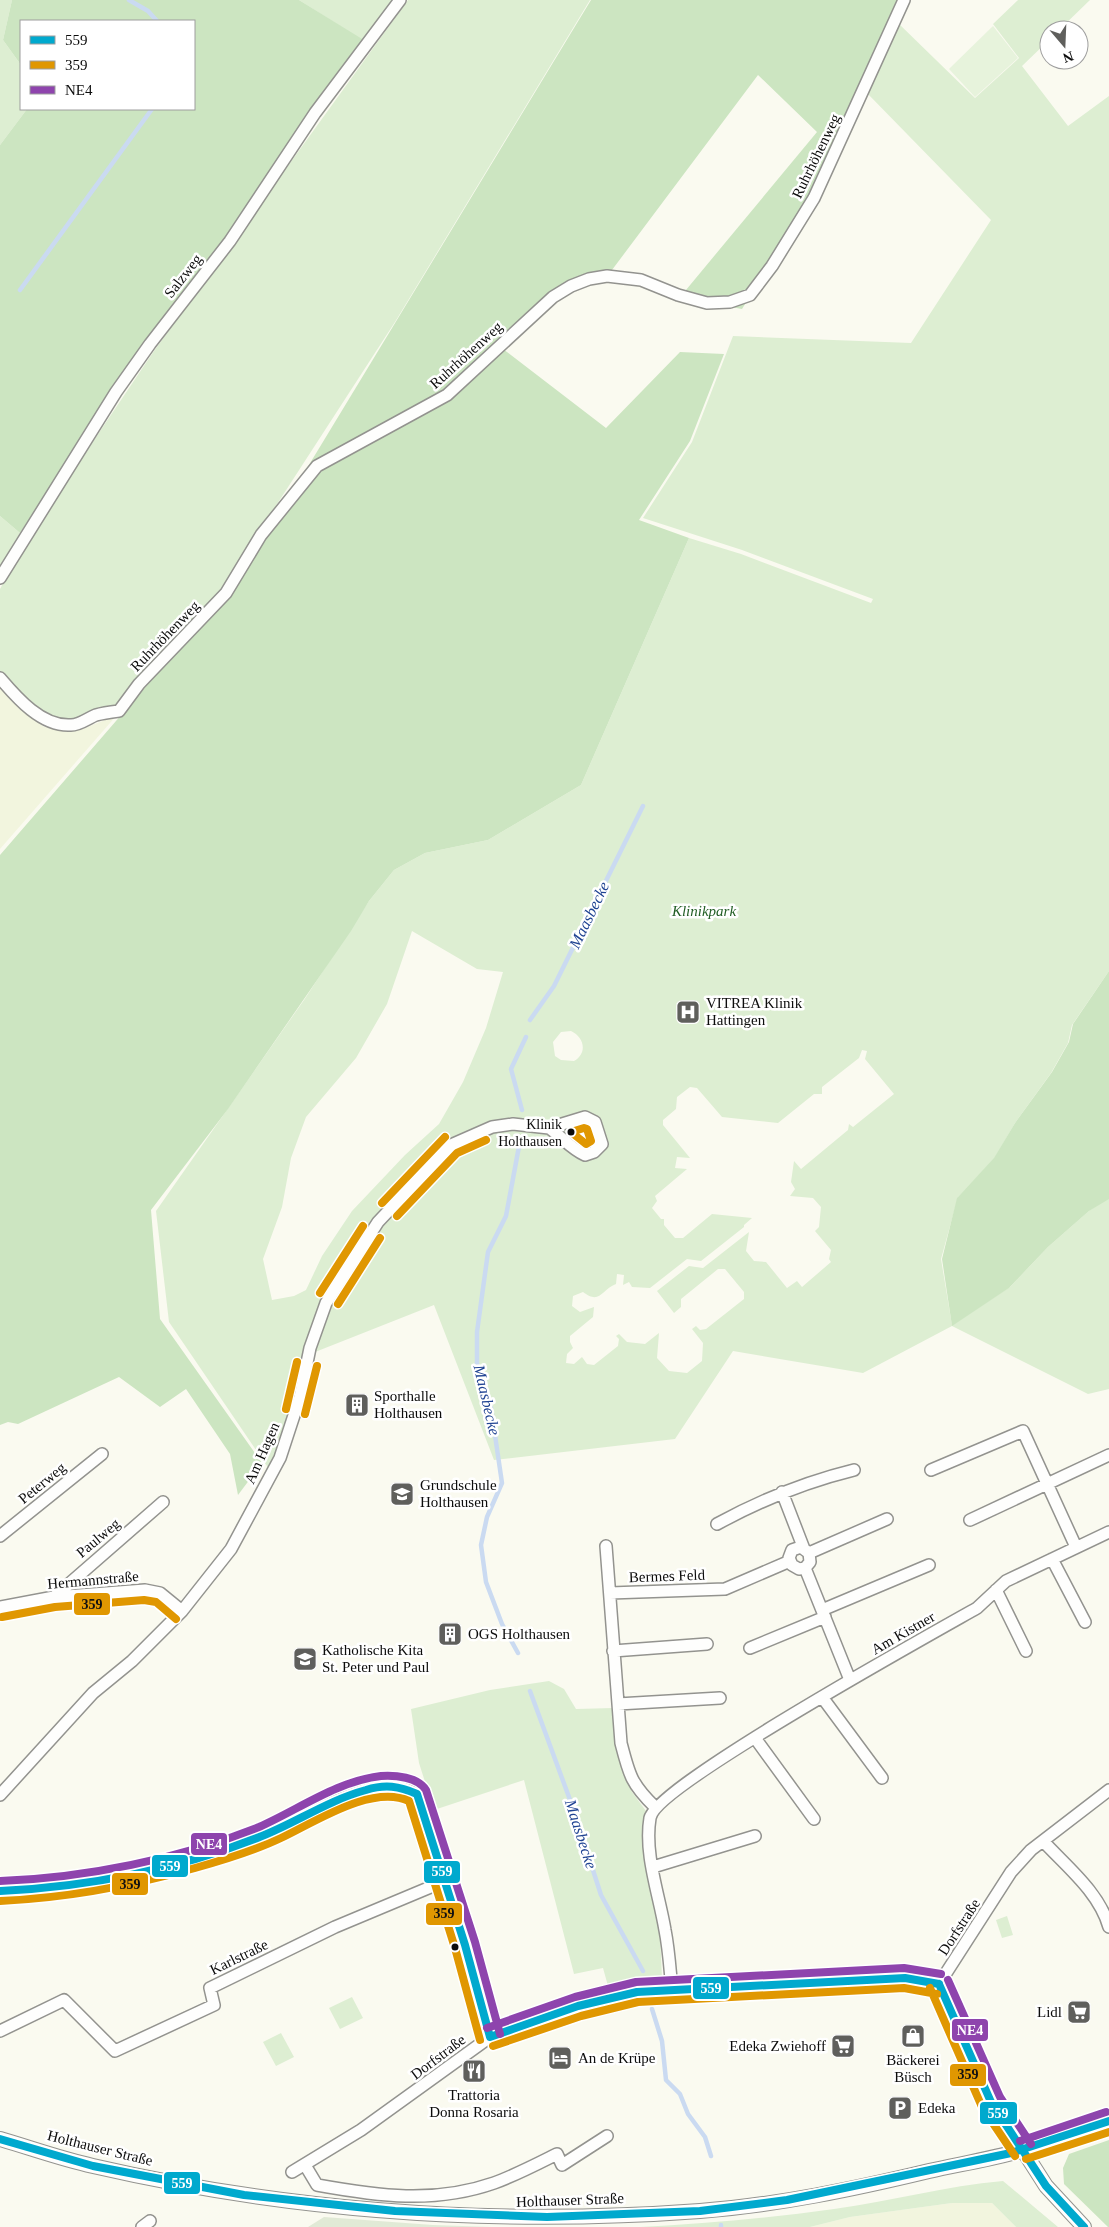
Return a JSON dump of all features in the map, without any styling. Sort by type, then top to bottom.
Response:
[{"type":"street","name":"Salzweg","points":[[0,578],[54,488],[122,384],[230,241],[315,113],[400,0]]},
{"type":"street","name":"Ruhrhöhenweg","points":[[0,678],[16,698],[43,718],[57,724],[73,725],[98,714],[119,710],[139,684],[226,593],[261,535],[317,466],[447,395],[522,324],[553,297],[571,286],[589,279],[620,276],[641,280],[678,295],[707,303],[730,302],[750,294],[772,266],[814,198],[904,0]]},
{"type":"street","name":"Am Hagen","points":[[0,1795],[93,1693],[132,1661],[182,1611],[231,1550],[280,1458],[300,1397],[310,1348],[326,1303],[378,1222],[451,1145],[492,1127],[513,1124],[549,1128]]},
{"type":"street","points":[[931,1470],[1023,1430],[1076,1547]]},
{"type":"street","name":"Peterweg","points":[[0,1536],[102,1454]]},
{"type":"street","points":[[970,1520],[1109,1455]]},
{"type":"street","points":[[717,1524],[782,1492],[817,1479],[854,1470]]},
{"type":"street","points":[[782,1492],[810,1562],[805,1568]]},
{"type":"street","name":"Paulweg","points":[[54,1597],[163,1502]]},
{"type":"street","points":[[805,1568],[795,1568],[790,1561],[792,1550],[806,1551],[887,1518]]},
{"type":"street","name":"Am Kistner","points":[[655,1807],[685,1783],[755,1738],[850,1680],[977,1608],[1006,1581],[1109,1532]]},
{"type":"street","name":"Bermes Feld","points":[[606,1546],[621,1743],[637,1790],[655,1807]]},
{"type":"street","points":[[1052,1559],[1084,1622]]},
{"type":"street","name":"Bermes Feld","points":[[610,1593],[725,1589],[790,1561]]},
{"type":"street","points":[[750,1648],[929,1564]]},
{"type":"street","points":[[805,1568],[850,1680]]},
{"type":"street","name":"Hermannstraße","points":[[0,1607],[54,1597],[145,1590],[160,1593],[182,1611]]},
{"type":"street","points":[[996,1590],[1026,1651]]},
{"type":"street","points":[[613,1651],[707,1644]]},
{"type":"street","points":[[822,1697],[882,1778]]},
{"type":"street","points":[[618,1704],[720,1698]]},
{"type":"street","points":[[755,1738],[814,1819]]},
{"type":"street","points":[[0,1891],[43,1890],[131,1875],[206,1855],[263,1836],[317,1809],[371,1788],[395,1786],[417,1794],[445,1881],[490,2037]]},
{"type":"street","name":"Dorfstraße","points":[[292,2172],[361,2130],[490,2037],[578,2006],[637,1992],[905,1978],[939,1984],[1012,1872],[1043,1841],[1109,1790]]},
{"type":"street","points":[[655,1807],[650,1816],[649,1846],[666,1931],[672,1990]]},
{"type":"street","points":[[653,1867],[755,1836]]},
{"type":"street","points":[[1043,1841],[1106,1909],[1109,1927]]},
{"type":"street","name":"Karlstraße","points":[[0,2031],[64,2000],[115,2052],[214,2005],[210,1988],[335,1927],[445,1881]]},
{"type":"street","points":[[939,1984],[990,2102],[1046,2186],[1084,2227]]},
{"type":"street","name":"Holthauser Straße","points":[[0,2139],[90,2165],[214,2191],[357,2210],[502,2218],[702,2211],[852,2189],[1023,2150],[1109,2120]]},
{"type":"street","points":[[304,2165],[317,2185],[370,2194],[428,2198],[494,2183],[557,2154],[562,2165],[607,2136]]},
{"type":"green space","points":[[0,0],[12,0],[3,40],[20,64],[20,110],[26,110],[0,145]]},
{"type":"green space","points":[[12,0],[299,0],[367,42],[81,440],[20,533],[0,516],[0,145],[26,110],[195,110],[195,20],[20,20],[20,64],[3,40]]},
{"type":"green space","points":[[299,0],[396,0],[367,43]]},
{"type":"green space","points":[[408,0],[590,0],[395,322],[211,606],[123,704],[73,722],[55,720],[41,713],[0,673],[0,589],[24,544],[154,351]]},
{"type":"green space","points":[[591,0],[902,0],[812,196],[742,309],[697,301],[681,296],[817,132],[758,75],[609,274],[570,284],[503,349],[606,428],[680,352],[724,354],[690,441],[639,520],[689,538],[581,785],[488,840],[425,853],[394,870],[369,901],[351,931],[228,1109],[151,1210],[160,1319],[262,1463],[238,1495],[230,1454],[186,1389],[160,1407],[119,1377],[18,1424],[8,1422],[0,1425],[0,855],[161,669],[219,608],[298,483]]},
{"type":"green space","name":"Klinikpark","points":[[1018,0],[1090,0],[1069,20],[1039,20],[1039,50],[1022,66],[1068,126],[1109,96],[1109,971],[1072,1025],[1068,1043],[1051,1073],[1015,1123],[994,1159],[958,1197],[941,1259],[952,1325],[1010,1287],[1048,1247],[1090,1210],[1109,1198],[1109,1389],[1088,1394],[952,1326],[863,1373],[733,1351],[675,1439],[494,1460],[434,1305],[305,1356],[287,1437],[269,1469],[169,1322],[156,1211],[304,1000],[369,901],[394,870],[425,853],[488,840],[581,785],[689,538],[741,554],[871,603],[873,599],[742,550],[643,518],[692,442],[733,336],[911,343],[991,220],[866,92],[896,21],[975,98],[1019,58],[993,24]],"holes":[[[412,931],[477,969],[503,972],[486,1028],[463,1082],[439,1124],[405,1155],[352,1211],[322,1256],[306,1290],[294,1296],[272,1300],[263,1259],[282,1207],[291,1158],[306,1117],[356,1058],[387,1004]],[[571,1031],[583,1045],[583,1050],[578,1058],[574,1061],[561,1060],[555,1056],[553,1042],[561,1032]],[[862,1050],[867,1051],[865,1059],[894,1094],[853,1127],[849,1124],[848,1130],[801,1169],[794,1161],[791,1182],[795,1189],[790,1196],[813,1198],[821,1207],[819,1227],[815,1231],[831,1250],[829,1259],[831,1262],[802,1287],[797,1281],[787,1288],[766,1262],[754,1261],[746,1251],[749,1232],[703,1268],[689,1266],[657,1291],[674,1313],[681,1307],[681,1299],[718,1269],[725,1269],[744,1292],[744,1299],[706,1329],[700,1330],[696,1326],[692,1329],[703,1343],[702,1361],[687,1373],[669,1371],[657,1358],[659,1333],[645,1344],[627,1342],[619,1334],[616,1336],[619,1339],[618,1346],[594,1365],[587,1364],[582,1357],[574,1364],[566,1363],[567,1354],[573,1348],[570,1336],[593,1317],[594,1307],[580,1312],[572,1306],[573,1296],[583,1292],[589,1296],[597,1297],[616,1284],[617,1274],[624,1275],[623,1285],[629,1282],[632,1287],[650,1288],[687,1259],[701,1261],[744,1227],[752,1218],[712,1214],[683,1238],[675,1238],[664,1225],[664,1219],[661,1219],[652,1208],[657,1201],[655,1196],[687,1169],[675,1168],[677,1157],[690,1158],[663,1125],[663,1120],[676,1109],[677,1097],[690,1087],[697,1088],[722,1117],[778,1123],[814,1094],[822,1094],[822,1087],[859,1058]]]},
{"type":"green space","points":[[993,26],[1018,58],[975,97],[949,69]]},
{"type":"green space","points":[[0,516],[20,533],[0,567]]},
{"type":"green space","points":[[0,683],[44,727],[83,729],[117,715],[0,849]]},
{"type":"green space","points":[[1109,971],[1109,1199],[1089,1211],[1048,1247],[1009,1288],[952,1326],[942,1259],[957,1198],[994,1158],[1015,1123],[1052,1072],[1069,1042],[1073,1024]]},
{"type":"green space","points":[[549,1681],[564,1689],[576,1709],[613,1708],[623,1770],[632,1792],[646,1811],[644,1846],[660,1933],[662,1978],[608,1986],[603,1968],[574,1974],[524,1780],[434,1810],[419,1763],[411,1709],[490,1690]]},
{"type":"green space","points":[[1007,1916],[1013,1935],[1002,1938],[996,1920]]},
{"type":"green space","points":[[352,1997],[363,2018],[340,2029],[329,2008]]},
{"type":"green space","points":[[281,2033],[294,2057],[276,2066],[263,2042]]},
{"type":"green space","points":[[1109,2140],[1108,2227],[1064,2184],[1063,2168],[1069,2154]]},
{"type":"green space","points":[[1003,2181],[1058,2227],[1016,2227],[992,2203],[952,2203],[850,2217],[810,2227],[640,2227],[737,2220],[810,2212],[855,2206],[961,2186]]},
{"type":"green space","points":[[952,2203],[992,2203],[1016,2227],[810,2227],[850,2217]]},
{"type":"green space","points":[[324,2217],[433,2225],[492,2227],[308,2227]]},
{"type":"waterway","points":[[129,0],[148,11],[156,20]]},
{"type":"waterway","points":[[20,290],[151,110]]},
{"type":"waterway","name":"Maasbecke","points":[[530,1020],[554,986],[643,806]]},
{"type":"waterway","name":"Maasbecke","points":[[522,1110],[511,1069],[526,1037]]},
{"type":"waterway","name":"Maasbecke","points":[[518,1653],[502,1624],[486,1582],[481,1545],[487,1517],[502,1483],[491,1408],[477,1374],[477,1332],[488,1252],[506,1216],[520,1141]]},
{"type":"waterway","name":"Maasbecke","points":[[530,1691],[573,1808],[601,1895],[643,1971]]},
{"type":"waterway","name":"Maasbecke","points":[[652,2009],[662,2041],[666,2080],[680,2094],[688,2114],[705,2137],[711,2156]]},
{"type":"transit line","name":"359","points":[[584,1128],[587,1129],[591,1141],[586,1144],[571,1132],[584,1128]]},
{"type":"transit line","name":"359","points":[[382,1203],[445,1137]]},
{"type":"transit line","name":"359","points":[[397,1216],[457,1153],[486,1140]]},
{"type":"transit line","name":"359","points":[[320,1293],[363,1226]]},
{"type":"transit line","name":"359","points":[[338,1304],[380,1238]]},
{"type":"transit line","name":"359","points":[[286,1409],[297,1362]]},
{"type":"transit line","name":"359","points":[[305,1414],[317,1366]]},
{"type":"transit line","name":"359","points":[[2,1617],[55,1607],[144,1600],[156,1602],[176,1619]]},
{"type":"transit line","name":"NE4","points":[[0,1881],[65,1876],[98,1871],[197,1849],[259,1827],[318,1797],[349,1784],[381,1776],[393,1776],[412,1780],[418,1782],[426,1790],[475,1942],[500,2034]]},
{"type":"transit line","name":"559","points":[[0,1891],[100,1881],[166,1867],[231,1848],[262,1836],[352,1794],[379,1787],[404,1789],[417,1794],[465,1945],[490,2037]]},
{"type":"transit line","name":"359","points":[[0,1901],[50,1897],[123,1886],[228,1858],[260,1847],[344,1807],[361,1801],[378,1797],[394,1797],[409,1801],[455,1948],[480,2040]]},
{"type":"transit line","name":"NE4","points":[[487,2028],[575,1997],[636,1982],[904,1968],[941,1974]]},
{"type":"transit line","name":"559","points":[[490,2037],[578,2006],[637,1992],[905,1978],[939,1984]]},
{"type":"transit line","name":"NE4","points":[[948,1980],[1000,2097],[1031,2144]]},
{"type":"transit line","name":"559","points":[[939,1984],[991,2102],[1046,2186],[1084,2227]]},
{"type":"transit line","name":"359","points":[[493,2046],[581,2016],[638,2002],[904,1988],[937,1994]]},
{"type":"transit line","name":"359","points":[[930,1988],[982,2107],[1015,2156]]},
{"type":"transit line","name":"NE4","points":[[1020,2141],[1106,2112]]},
{"type":"transit line","name":"559","points":[[0,2139],[93,2166],[244,2195],[395,2211],[547,2217],[700,2211],[787,2200],[1011,2153],[1109,2121]]},
{"type":"transit line","name":"359","points":[[1026,2159],[1109,2132]]},
{"type":"place","name":"VITREA Klinik Hattingen","points":[[688,1012]]},
{"type":"place","name":"Klinik Holthausen","points":[[571,1132]]},
{"type":"place","name":"Sporthalle Holthausen","points":[[357,1405]]},
{"type":"place","name":"Grundschule Holthausen","points":[[402,1494]]},
{"type":"place","name":"OGS Holthausen","points":[[450,1634]]},
{"type":"place","name":"Katholische Kita St. Peter und Paul","points":[[305,1659]]},
{"type":"place","name":"Lidl","points":[[1079,2012]]},
{"type":"place","name":"Bäckerei Büsch","points":[[913,2036]]},
{"type":"place","name":"Edeka Zwiehoff","points":[[843,2046]]},
{"type":"place","name":"An de Krüpe","points":[[560,2058]]},
{"type":"place","name":"Trattoria Donna Rosaria","points":[[474,2071]]},
{"type":"place","name":"Edeka","points":[[900,2108]]}]
